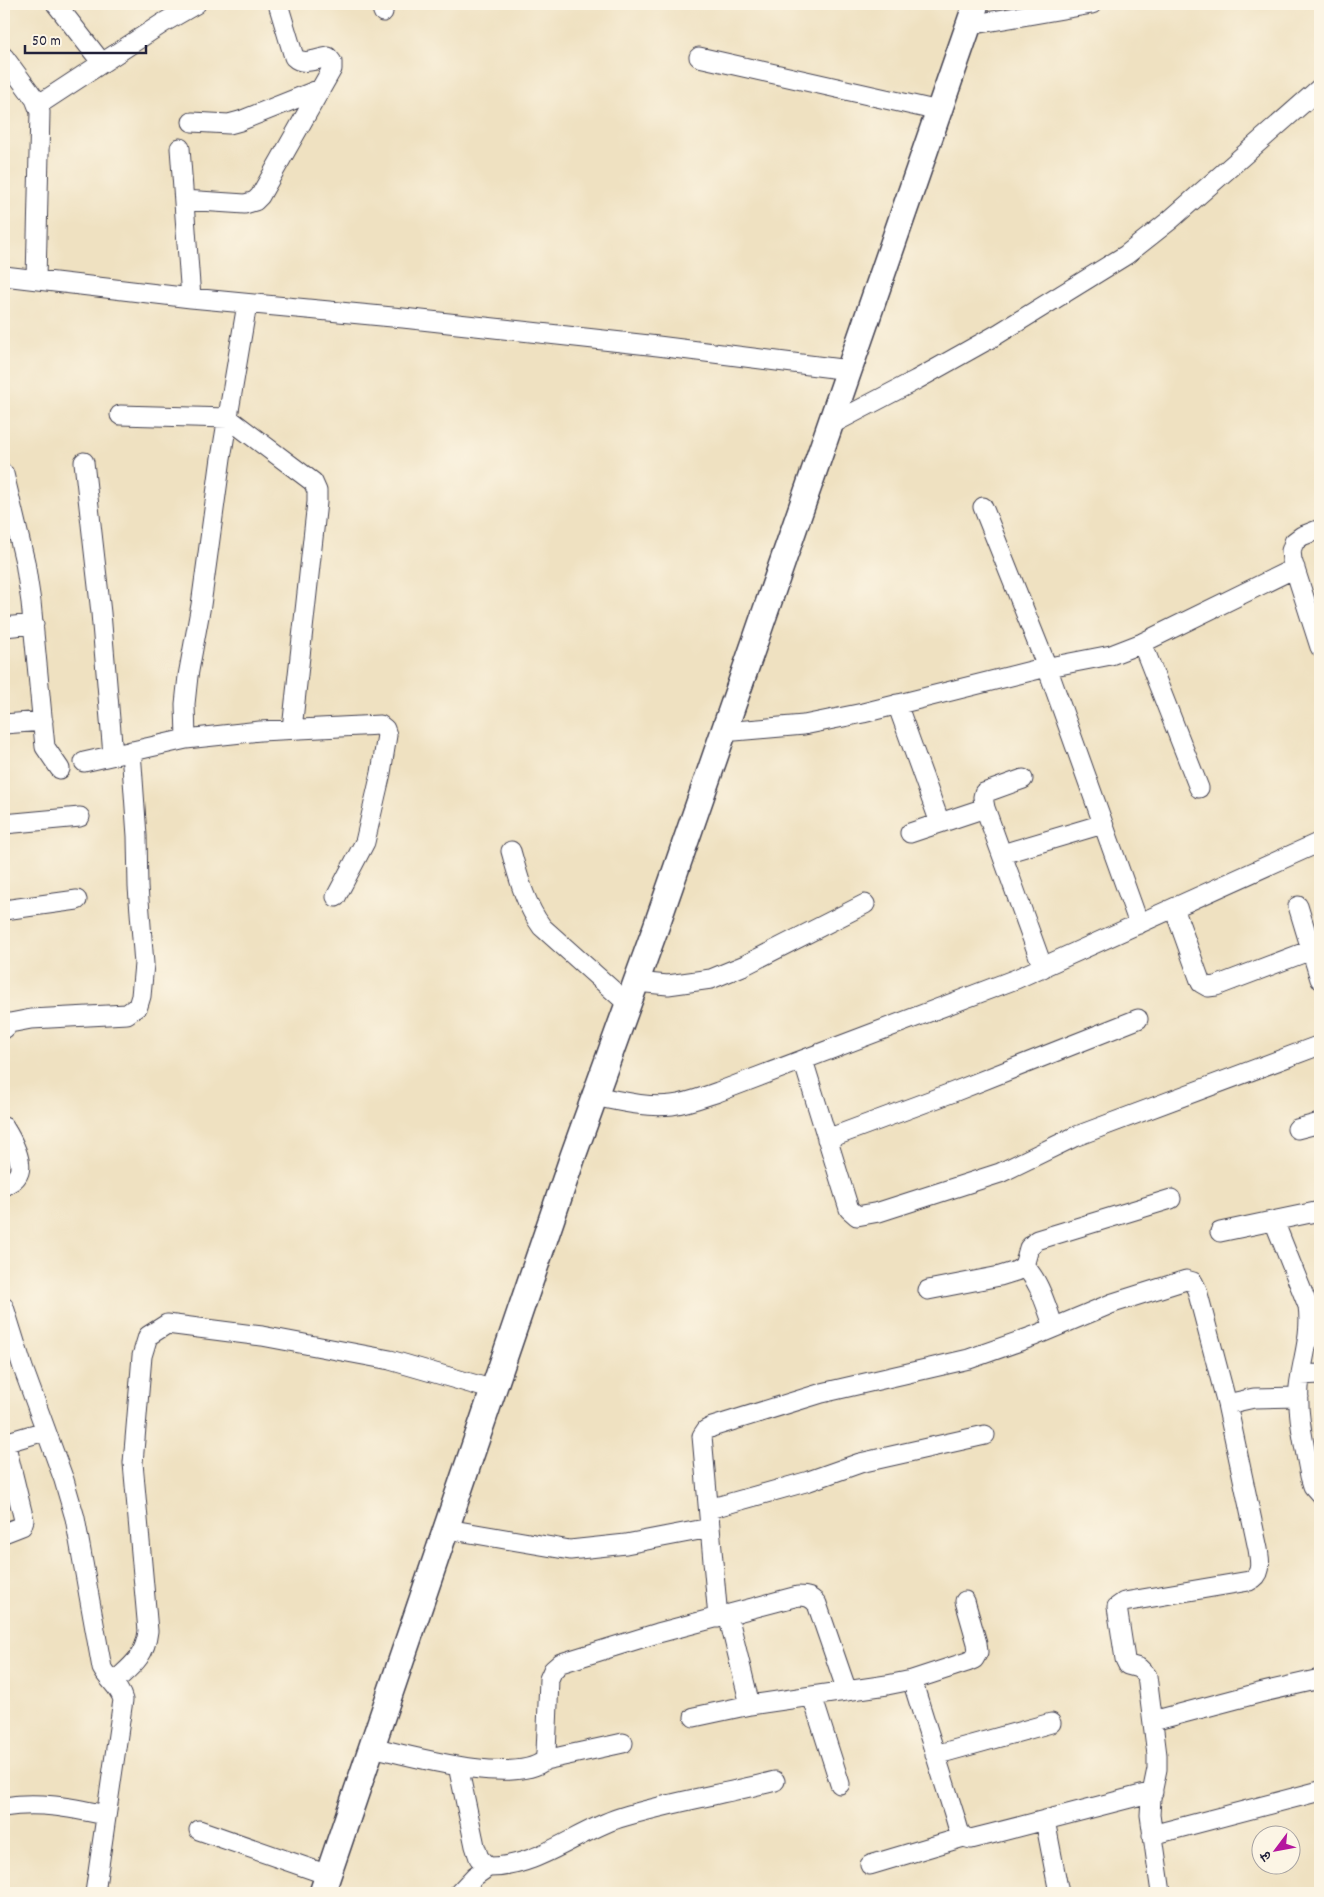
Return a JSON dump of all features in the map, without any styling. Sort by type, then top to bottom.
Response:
[{"type":"main road","points":[[325,1884],[594,1096],[632,993],[972,14]]},
{"type":"street","points":[[56,4],[102,63]]},
{"type":"street","points":[[38,105],[196,4]]},
{"type":"street","points":[[184,200],[245,204],[255,202],[332,69],[332,62],[328,57],[299,62],[294,57],[278,4]]},
{"type":"street","points":[[972,14],[1092,4]]},
{"type":"street","points":[[4,56],[35,98],[40,112],[36,279]]},
{"type":"street","points":[[699,57],[939,111]]},
{"type":"street","points":[[830,425],[998,334],[1126,255],[1169,221],[1320,88]]},
{"type":"street","points":[[192,122],[229,124],[240,122],[320,89]]},
{"type":"street","points":[[180,148],[190,298]]},
{"type":"street","points":[[4,276],[190,298],[413,319],[658,346],[849,370]]},
{"type":"street","points":[[186,739],[185,704],[188,676],[201,605],[228,418],[247,304]]},
{"type":"street","points":[[120,415],[228,418],[312,482],[317,492],[312,561],[292,729]]},
{"type":"street","points":[[4,1029],[10,1023],[31,1019],[127,1014],[138,1006],[141,996],[144,964],[138,887],[137,836],[122,753],[101,613],[84,462]]},
{"type":"street","points":[[4,474],[25,562],[34,624],[46,747],[60,769]]},
{"type":"street","points":[[983,506],[1047,667],[1139,924]]},
{"type":"street","points":[[1320,529],[1302,536],[1294,542],[1291,550],[1295,568],[1317,623],[1320,647]]},
{"type":"street","points":[[723,732],[804,725],[1047,667],[1111,655],[1142,643],[1295,568]]},
{"type":"street","points":[[4,627],[34,624]]},
{"type":"street","points":[[1142,643],[1199,788]]},
{"type":"street","points":[[897,704],[940,823]]},
{"type":"street","points":[[4,724],[43,721]]},
{"type":"street","points":[[84,762],[186,739],[260,731],[380,725],[385,729],[387,735],[365,842],[336,897]]},
{"type":"street","points":[[1023,779],[984,793],[983,798],[1043,968]]},
{"type":"street","points":[[910,833],[985,808]]},
{"type":"street","points":[[4,824],[80,817]]},
{"type":"street","points":[[1002,854],[1103,824]]},
{"type":"street","points":[[594,1096],[638,1105],[672,1105],[718,1092],[1043,968],[1320,842]]},
{"type":"street","points":[[512,851],[524,896],[542,927],[632,993],[668,985],[711,979],[744,965],[864,904]]},
{"type":"street","points":[[4,910],[77,900]]},
{"type":"street","points":[[1298,906],[1320,979]]},
{"type":"street","points":[[1174,908],[1201,982],[1208,987],[1216,986],[1311,950]]},
{"type":"street","points":[[827,1139],[951,1093],[1138,1019]]},
{"type":"street","points":[[802,1060],[849,1209],[858,1216],[865,1216],[1000,1173],[1074,1137],[1320,1045]]},
{"type":"street","points":[[1297,1129],[1320,1123]]},
{"type":"street","points":[[4,1127],[14,1146],[21,1171],[17,1178],[4,1186]]},
{"type":"street","points":[[928,1290],[1000,1276],[1016,1271],[1024,1266],[1029,1248],[1037,1240],[1171,1199]]},
{"type":"street","points":[[1220,1232],[1320,1211]]},
{"type":"street","points":[[1274,1221],[1308,1306],[1310,1320],[1301,1375],[1300,1413],[1310,1476],[1313,1486],[1320,1494]]},
{"type":"street","points":[[1024,1266],[1037,1284],[1054,1328]]},
{"type":"street","points":[[750,1705],[723,1616],[709,1518],[702,1436],[706,1430],[822,1393],[969,1359],[1054,1328],[1113,1303],[1178,1282],[1186,1280],[1193,1282],[1197,1290],[1226,1404],[1258,1549],[1260,1570],[1254,1578],[1249,1580],[1130,1600],[1117,1607],[1125,1659],[1128,1665],[1140,1668],[1147,1676],[1157,1769],[1150,1815],[1161,1893]]},
{"type":"street","points":[[4,1307],[64,1480],[75,1518],[102,1668],[106,1676],[121,1692],[123,1700],[95,1893]]},
{"type":"street","points":[[113,1683],[143,1654],[147,1642],[148,1632],[133,1463],[142,1356],[148,1336],[167,1324],[262,1336],[390,1360],[494,1390]]},
{"type":"street","points":[[1301,1375],[1320,1374]]},
{"type":"street","points":[[1226,1404],[1254,1398],[1300,1397]]},
{"type":"street","points":[[4,1533],[22,1526],[24,1520],[4,1442],[46,1431]]},
{"type":"street","points":[[447,1529],[570,1550],[626,1544],[709,1518],[860,1463],[985,1434]]},
{"type":"street","points":[[545,1760],[549,1679],[553,1670],[561,1663],[648,1635],[798,1596],[813,1598],[817,1604],[847,1691]]},
{"type":"street","points":[[694,1717],[750,1705],[912,1680],[967,1662],[974,1659],[978,1652],[965,1601]]},
{"type":"street","points":[[1153,1721],[1320,1679]]},
{"type":"street","points":[[912,1680],[959,1831],[964,1837]]},
{"type":"street","points":[[812,1696],[840,1784]]},
{"type":"street","points":[[935,1754],[1051,1723]]},
{"type":"street","points":[[372,1747],[458,1766],[494,1770],[526,1769],[539,1765],[545,1760],[624,1743]]},
{"type":"street","points":[[458,1766],[475,1846],[480,1858],[488,1867]]},
{"type":"street","points":[[459,1893],[475,1876],[488,1867],[517,1863],[538,1856],[617,1819],[775,1781]]},
{"type":"street","points":[[1152,1835],[1320,1791]]},
{"type":"street","points":[[870,1865],[964,1837],[971,1839],[1153,1792]]},
{"type":"street","points":[[4,1807],[40,1804],[106,1816]]},
{"type":"street","points":[[1045,1820],[1059,1893]]},
{"type":"street","points":[[199,1830],[325,1884]]}]
